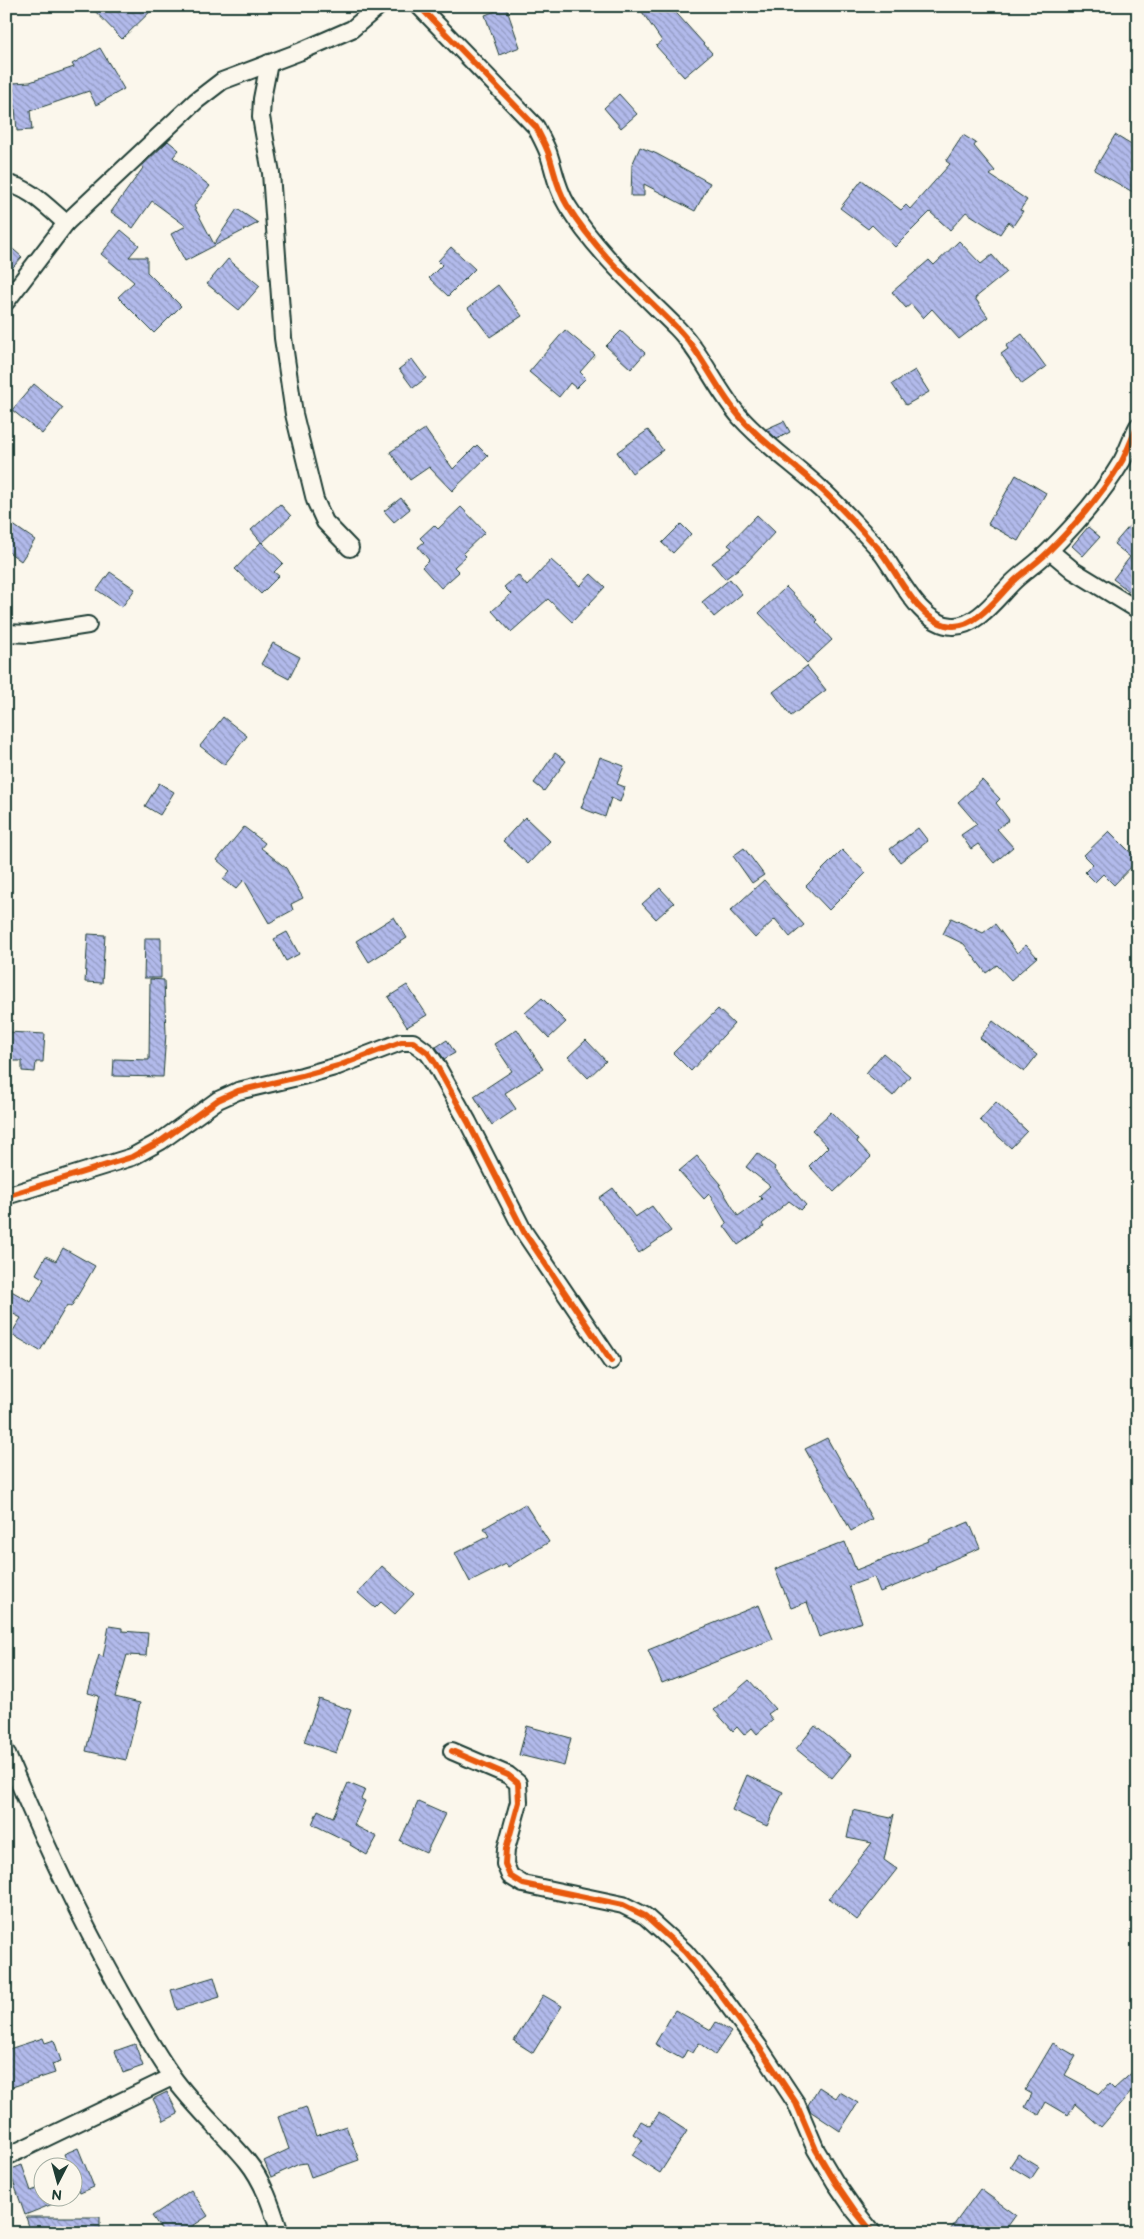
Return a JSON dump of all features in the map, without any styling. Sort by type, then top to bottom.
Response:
[{"type":"street","points":[[6,302],[66,223],[89,199],[196,101],[222,81],[352,29],[379,6]]},
{"type":"street","points":[[420,6],[536,127],[548,152],[555,184],[568,206],[598,246],[646,299],[679,330],[700,356],[719,389],[740,417],[775,452],[821,488],[849,517],[881,552],[926,615],[944,625],[967,624],[1050,551],[1130,461],[1138,426]]},
{"type":"street","points":[[269,63],[262,99],[261,117],[271,173],[283,338],[294,414],[315,500],[325,522],[350,548]]},
{"type":"street","points":[[6,184],[13,185],[32,195],[66,223]]},
{"type":"street","points":[[1050,551],[1074,571],[1138,610]]},
{"type":"street","points":[[6,633],[30,634],[88,625]]},
{"type":"street","points":[[6,1196],[132,1156],[161,1141],[218,1100],[238,1091],[338,1066],[401,1042],[414,1042],[428,1053],[435,1063],[468,1122],[524,1232],[611,1361]]},
{"type":"street","points":[[452,1750],[508,1775],[518,1783],[519,1802],[506,1849],[505,1864],[510,1876],[523,1884],[623,1905],[645,1916],[685,1952],[717,1990],[796,2103],[816,2150],[835,2182],[873,2233]]},
{"type":"street","points":[[6,1752],[38,1829],[84,1924],[130,2008],[172,2077],[218,2131],[248,2162],[265,2190],[280,2233]]},
{"type":"street","points":[[6,2157],[172,2077]]},
{"type":"building","points":[[90,6],[156,6],[122,39]]},
{"type":"building","points":[[638,6],[670,6],[712,53],[684,77],[656,46],[662,41]]},
{"type":"building","points":[[506,7],[520,47],[499,55],[485,15]]},
{"type":"building","points":[[100,48],[124,89],[96,105],[89,91],[30,111],[32,130],[17,131],[13,83],[30,82],[74,67],[72,64]]},
{"type":"building","points":[[619,94],[637,114],[621,128],[604,108]]},
{"type":"building","points":[[963,135],[976,143],[974,146],[995,171],[990,175],[1027,200],[1020,210],[1023,211],[1013,226],[1008,222],[1000,234],[966,212],[950,230],[930,212],[895,247],[872,225],[868,229],[840,208],[862,180],[901,210],[906,205],[910,209],[950,164],[946,161]]},
{"type":"building","points":[[1115,135],[1138,149],[1138,195],[1094,170]]},
{"type":"building","points":[[168,141],[179,150],[173,157],[210,186],[194,206],[214,244],[237,209],[258,223],[185,261],[171,234],[186,226],[152,201],[133,228],[111,212],[143,168],[142,166]]},
{"type":"building","points":[[640,147],[657,154],[710,183],[695,211],[644,184],[644,196],[631,196],[632,165]]},
{"type":"building","points":[[121,230],[139,245],[129,257],[147,257],[147,272],[181,306],[154,333],[118,297],[134,282],[101,254]]},
{"type":"building","points":[[959,241],[981,264],[992,255],[1007,272],[975,298],[988,317],[959,339],[932,309],[923,318],[911,304],[906,308],[892,292],[929,260],[934,265]]},
{"type":"building","points":[[6,243],[22,257],[6,275]]},
{"type":"building","points":[[451,247],[475,269],[448,296],[429,278],[442,265],[438,261]]},
{"type":"building","points":[[228,259],[260,286],[239,310],[207,284]]},
{"type":"building","points":[[498,285],[522,316],[490,337],[468,308]]},
{"type":"building","points":[[565,330],[595,355],[580,372],[586,378],[576,388],[570,383],[559,397],[529,372]]},
{"type":"building","points":[[621,331],[645,353],[631,369],[606,346]]},
{"type":"building","points":[[1022,334],[1046,367],[1022,384],[1001,354],[1008,349],[1006,346]]},
{"type":"building","points":[[412,359],[426,378],[413,388],[399,369]]},
{"type":"building","points":[[915,370],[929,392],[906,405],[892,384]]},
{"type":"building","points":[[34,384],[63,408],[42,434],[12,410]]},
{"type":"building","points":[[784,421],[790,432],[777,439],[766,429]]},
{"type":"building","points":[[425,429],[453,469],[477,445],[488,456],[452,491],[429,467],[410,480],[390,452]]},
{"type":"building","points":[[648,430],[663,450],[632,473],[617,452]]},
{"type":"building","points":[[1016,475],[1046,493],[1018,541],[988,524]]},
{"type":"building","points":[[401,498],[410,509],[394,522],[384,511]]},
{"type":"building","points":[[280,504],[291,516],[262,543],[251,530]]},
{"type":"building","points":[[461,507],[485,532],[463,553],[466,556],[454,567],[459,572],[441,588],[422,567],[429,560],[418,547],[424,542],[420,538],[434,525],[438,529]]},
{"type":"building","points":[[757,515],[775,532],[747,562],[725,579],[712,563],[732,548],[728,545]]},
{"type":"building","points":[[1138,516],[1138,598],[1113,579],[1130,557],[1114,544]]},
{"type":"building","points":[[6,520],[35,540],[21,561],[6,550]]},
{"type":"building","points":[[681,524],[691,534],[673,553],[662,543]]},
{"type":"building","points":[[1088,527],[1100,537],[1083,556],[1072,546]]},
{"type":"building","points":[[261,542],[283,563],[274,572],[279,576],[261,594],[235,569]]},
{"type":"building","points":[[551,560],[580,586],[591,574],[605,587],[572,622],[548,599],[511,632],[492,611],[511,594],[504,587],[518,575],[527,586]]},
{"type":"building","points":[[110,572],[135,589],[122,607],[97,590]]},
{"type":"building","points":[[730,579],[742,594],[714,617],[702,602]]},
{"type":"building","points":[[786,587],[818,620],[816,622],[832,640],[807,663],[759,613]]},
{"type":"building","points":[[273,643],[300,657],[289,679],[261,664]]},
{"type":"building","points":[[807,666],[826,690],[791,716],[773,692]]},
{"type":"building","points":[[223,717],[247,736],[224,765],[200,746]]},
{"type":"building","points":[[555,753],[566,761],[544,791],[534,783]]},
{"type":"building","points":[[600,757],[624,766],[617,784],[625,787],[620,802],[611,798],[605,817],[581,808]]},
{"type":"building","points":[[982,780],[1000,799],[996,803],[1009,820],[997,829],[1013,847],[994,863],[978,844],[971,849],[961,835],[977,824],[958,802]]},
{"type":"building","points":[[159,783],[174,792],[160,815],[145,806]]},
{"type":"building","points":[[525,817],[550,841],[528,864],[503,841]]},
{"type":"building","points":[[244,827],[265,843],[261,848],[286,868],[303,898],[291,904],[293,910],[269,923],[244,880],[236,889],[223,879],[230,871],[217,860]]},
{"type":"building","points":[[918,828],[928,841],[900,862],[890,849]]},
{"type":"building","points":[[1109,831],[1138,860],[1114,885],[1103,874],[1095,882],[1085,872],[1093,864],[1084,855]]},
{"type":"building","points":[[744,848],[764,875],[752,883],[733,856]]},
{"type":"building","points":[[842,850],[866,873],[829,910],[806,886]]},
{"type":"building","points":[[764,880],[804,925],[790,937],[775,919],[755,938],[730,911]]},
{"type":"building","points":[[660,888],[674,903],[656,919],[642,904]]},
{"type":"building","points":[[394,917],[407,938],[369,962],[356,941]]},
{"type":"building","points":[[951,918],[983,933],[995,924],[1017,953],[1026,945],[1037,957],[1011,980],[997,965],[986,973],[964,944],[943,934]]},
{"type":"building","points":[[287,932],[299,954],[286,961],[274,939]]},
{"type":"building","points":[[88,934],[105,935],[102,983],[85,982]]},
{"type":"building","points":[[145,938],[161,938],[161,978],[144,978]]},
{"type":"building","points":[[150,979],[164,980],[166,1033],[163,1077],[113,1076],[114,1059],[149,1060]]},
{"type":"building","points":[[407,985],[427,1015],[407,1027],[388,997]]},
{"type":"building","points":[[542,998],[566,1022],[549,1038],[525,1013]]},
{"type":"building","points":[[718,1009],[734,1024],[691,1071],[673,1053]]},
{"type":"building","points":[[993,1021],[1037,1055],[1024,1072],[980,1038]]},
{"type":"building","points":[[517,1029],[543,1069],[505,1093],[516,1109],[492,1125],[474,1096],[512,1071],[494,1044]]},
{"type":"building","points":[[8,1032],[45,1034],[43,1062],[36,1062],[35,1072],[22,1071],[22,1061],[6,1061]]},
{"type":"building","points":[[447,1040],[455,1053],[444,1059],[436,1047]]},
{"type":"building","points":[[586,1040],[606,1061],[588,1078],[568,1057]]},
{"type":"building","points":[[883,1053],[910,1076],[893,1096],[866,1073]]},
{"type":"building","points":[[996,1102],[1027,1131],[1011,1148],[980,1120]]},
{"type":"building","points":[[831,1112],[858,1140],[857,1142],[871,1157],[834,1192],[809,1166],[828,1147],[812,1130]]},
{"type":"building","points":[[757,1153],[775,1167],[774,1169],[806,1205],[801,1210],[789,1201],[762,1224],[764,1227],[738,1245],[724,1226],[727,1224],[709,1194],[704,1199],[679,1171],[697,1156],[721,1184],[719,1185],[738,1216],[762,1199],[759,1196],[770,1186],[746,1167]]},
{"type":"building","points":[[613,1188],[635,1217],[652,1206],[671,1231],[639,1253],[599,1198]]},
{"type":"building","points":[[63,1248],[95,1266],[71,1307],[67,1305],[40,1351],[11,1334],[21,1318],[6,1310],[6,1288],[31,1302],[44,1279],[36,1274],[46,1256],[56,1261]]},
{"type":"building","points":[[827,1438],[872,1519],[851,1531],[805,1449]]},
{"type":"building","points":[[525,1504],[549,1542],[508,1567],[506,1564],[470,1582],[455,1553],[489,1536],[484,1528]]},
{"type":"building","points":[[969,1522],[980,1548],[935,1567],[936,1569],[880,1592],[874,1577],[849,1586],[862,1622],[819,1637],[807,1602],[791,1608],[775,1569],[845,1542],[856,1570],[929,1541],[928,1539]]},
{"type":"building","points":[[382,1566],[414,1594],[395,1614],[381,1602],[375,1608],[358,1593]]},
{"type":"building","points":[[759,1605],[773,1639],[662,1683],[648,1650]]},
{"type":"building","points":[[109,1626],[122,1628],[122,1631],[148,1633],[146,1656],[127,1655],[115,1697],[140,1703],[126,1760],[86,1751],[99,1696],[88,1693],[99,1655],[103,1657]]},
{"type":"building","points":[[749,1680],[775,1709],[768,1714],[773,1720],[757,1734],[752,1728],[744,1735],[737,1727],[733,1731],[714,1710]]},
{"type":"building","points":[[319,1699],[351,1710],[336,1753],[304,1742]]},
{"type":"building","points":[[527,1726],[571,1738],[564,1766],[519,1755]]},
{"type":"building","points":[[815,1726],[851,1755],[832,1778],[796,1749]]},
{"type":"building","points":[[747,1775],[783,1792],[767,1826],[732,1810]]},
{"type":"building","points":[[348,1783],[365,1790],[361,1799],[365,1801],[354,1825],[377,1837],[367,1855],[350,1845],[351,1843],[312,1824],[318,1810],[333,1817]]},
{"type":"building","points":[[418,1802],[445,1814],[426,1853],[400,1841]]},
{"type":"building","points":[[853,1810],[891,1818],[894,1814],[884,1860],[897,1869],[857,1920],[829,1898],[872,1843],[847,1838]]},
{"type":"building","points":[[214,1977],[220,1997],[177,2010],[171,1990]]},
{"type":"building","points":[[543,1995],[562,2006],[533,2053],[514,2041]]},
{"type":"building","points":[[675,2010],[711,2030],[716,2022],[731,2032],[715,2055],[699,2043],[693,2053],[687,2050],[682,2059],[655,2044]]},
{"type":"building","points":[[43,2038],[45,2043],[54,2040],[61,2061],[52,2064],[55,2073],[6,2089],[6,2050]]},
{"type":"building","points":[[1053,2043],[1076,2056],[1065,2075],[1100,2094],[1109,2084],[1114,2089],[1138,2067],[1138,2084],[1101,2127],[1075,2104],[1068,2115],[1046,2102],[1039,2115],[1025,2107],[1032,2094],[1025,2090]]},
{"type":"building","points":[[135,2044],[143,2066],[123,2073],[115,2051]]},
{"type":"building","points":[[819,2087],[836,2098],[840,2092],[858,2103],[840,2131],[810,2111],[808,2105]]},
{"type":"building","points":[[167,2092],[178,2114],[164,2121],[153,2099]]},
{"type":"building","points":[[306,2107],[316,2136],[346,2126],[359,2160],[311,2177],[306,2163],[299,2164],[271,2177],[264,2161],[289,2149],[278,2117]]},
{"type":"building","points":[[659,2113],[687,2131],[660,2173],[632,2155],[642,2140],[633,2134],[641,2121],[650,2126]]},
{"type":"building","points":[[78,2148],[81,2156],[65,2156],[64,2154]]},
{"type":"building","points":[[1018,2154],[1039,2167],[1031,2179],[1010,2166]]},
{"type":"building","points":[[82,2158],[94,2187],[82,2192]]},
{"type":"building","points":[[22,2165],[32,2191],[32,2206],[48,2206],[25,2215],[9,2170]]},
{"type":"building","points":[[980,2189],[1016,2215],[1003,2233],[948,2233]]},
{"type":"building","points":[[191,2190],[208,2216],[182,2233],[164,2233],[152,2216]]},
{"type":"building","points":[[26,2217],[100,2217],[100,2233],[31,2233]]},
{"type":"cycle path","points":[[419,6],[536,127],[548,152],[560,192],[591,239],[686,338],[740,417],[759,437],[811,480],[843,510],[877,547],[909,595],[929,616],[941,623],[953,626],[970,622],[985,611],[1017,579],[1046,554],[1080,518],[1107,485],[1122,461],[1138,426]]},
{"type":"cycle path","points":[[6,1196],[132,1157],[161,1141],[218,1100],[238,1091],[338,1066],[401,1042],[413,1042],[428,1053],[435,1063],[468,1122],[524,1232],[611,1361]]},
{"type":"cycle path","points":[[452,1751],[508,1775],[518,1783],[519,1802],[506,1849],[505,1864],[510,1876],[523,1884],[623,1905],[645,1916],[685,1952],[717,1990],[759,2047],[796,2103],[816,2150],[835,2182],[873,2233]]}]
